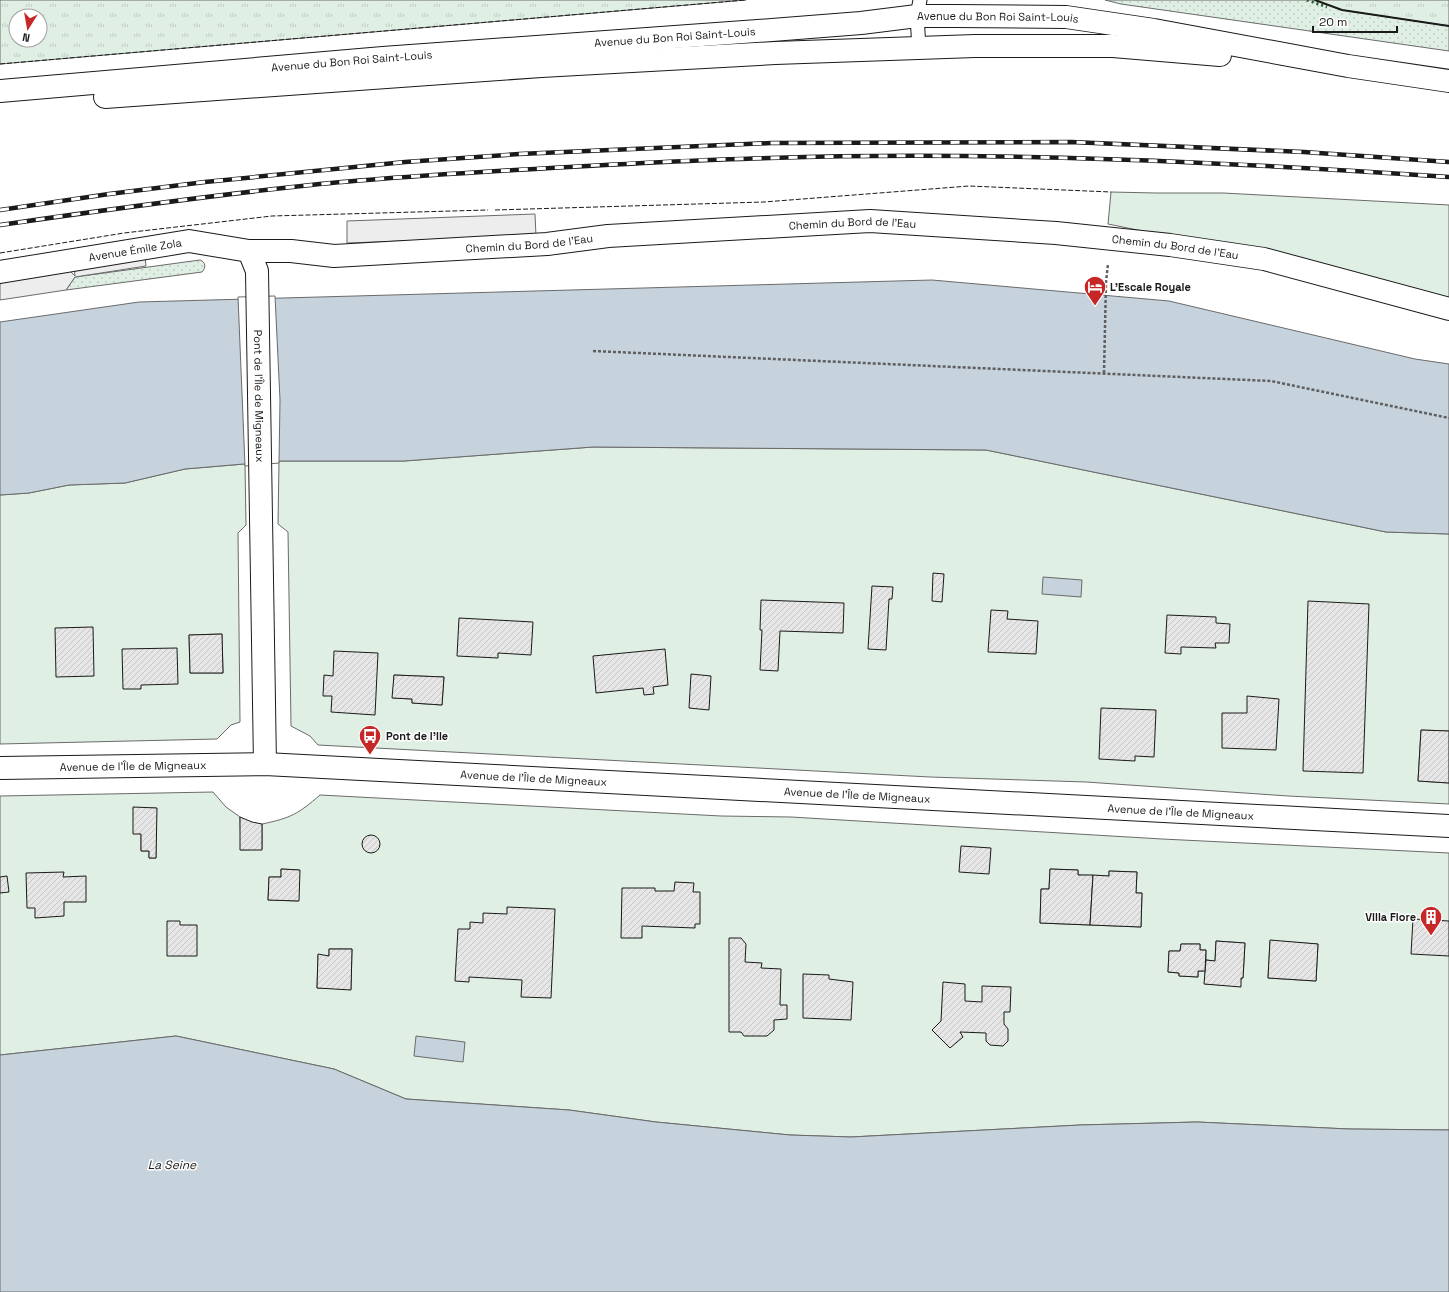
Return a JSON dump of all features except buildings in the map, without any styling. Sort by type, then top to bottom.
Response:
[{"type":"street","name":"Avenue du Bon Roi Saint-Louis","points":[[0,91],[383,58],[824,26],[918,8],[1066,17],[1154,30],[1348,66],[1449,81]]},
{"type":"street","name":"Avenue du Bon Roi Saint-Louis","points":[[0,106],[541,66],[775,53],[982,46],[1113,46],[1348,66]]},
{"type":"street","name":"Chemin du Bord de l'Eau","points":[[249,251],[291,251],[334,256],[547,244],[608,236],[870,221],[1056,233],[1170,245],[1264,259],[1449,309]]},
{"type":"street","name":"Avenue Émile Zola","points":[[0,272],[189,241],[249,251]]},
{"type":"street","name":"Pont de l'Île de Migneaux","points":[[249,251],[257,271],[265,764]]},
{"type":"street","name":"Avenue de l'Île de Migneaux","points":[[0,768],[265,764],[1449,826]]},
{"type":"lane","points":[[918,8],[918,48]]},
{"type":"path","points":[[1104,373],[1106,282]]},
{"type":"path","points":[[593,351],[1271,381],[1449,418]]},
{"type":"green space","points":[[0,0],[746,0],[0,64]]},
{"type":"green space","points":[[1105,0],[1315,0],[1342,10],[1449,26],[1449,51],[1121,4]]},
{"type":"green space","points":[[1315,0],[1449,0],[1449,26],[1342,10]]},
{"type":"green space","points":[[1111,192],[1223,193],[1449,205],[1449,303],[1172,237],[1108,224]]},
{"type":"green space","points":[[200,260],[205,265],[202,272],[66,290],[75,277]]},
{"type":"green space","points":[[593,447],[986,450],[1386,532],[1449,534],[1449,731],[1421,730],[1418,781],[1449,783],[1449,804],[1288,796],[1086,782],[930,777],[318,745],[310,736],[291,726],[288,532],[278,524],[279,461],[404,461]],"holes":[[[394,675],[444,677],[442,705],[412,703],[412,699],[393,698]]]},
{"type":"green space","points":[[245,464],[246,525],[238,533],[240,722],[231,725],[217,739],[0,744],[0,495],[29,493],[69,485],[125,483],[185,469]],"holes":[[[222,634],[223,673],[190,673],[189,635]]]},
{"type":"green space","points":[[213,792],[226,807],[240,817],[241,850],[262,849],[262,824],[280,820],[300,811],[320,795],[721,816],[791,817],[1162,839],[1449,853],[1449,1130],[1349,1129],[1197,1122],[1080,1125],[851,1137],[790,1135],[656,1122],[569,1110],[406,1099],[334,1069],[176,1036],[0,1055],[0,796]],"holes":[[[133,808],[156,808],[156,858],[149,858],[149,851],[141,851],[141,834]],[[281,869],[299,870],[298,901],[268,900],[269,877],[281,877]],[[1050,869],[1078,870],[1078,875],[1109,876],[1109,871],[1137,872],[1136,893],[1142,893],[1141,927],[1040,923],[1041,889],[1049,889]],[[1216,941],[1245,943],[1243,978],[1241,978],[1240,986],[1205,984],[1205,971],[1198,971],[1198,977],[1179,976],[1179,973],[1168,972],[1169,951],[1180,951],[1181,944],[1200,944],[1200,950],[1206,950],[1206,960],[1215,961]],[[1270,941],[1318,944],[1316,981],[1268,978]],[[329,949],[352,949],[351,989],[317,988],[318,955],[329,956]]]},
{"type":"shaded area","points":[[535,214],[536,236],[347,243],[347,221]]},
{"type":"shaded area","points":[[145,257],[146,266],[75,277],[66,290],[0,300],[0,278],[66,267],[75,276],[74,267]]},
{"type":"water","points":[[932,280],[1169,301],[1415,359],[1449,364],[1449,534],[1386,532],[986,450],[593,447],[404,461],[279,461],[185,469],[125,483],[69,485],[29,493],[0,495],[0,322],[139,302]]},
{"type":"water","points":[[1043,577],[1082,580],[1081,597],[1042,594]]},
{"type":"water","name":"La Seine","points":[[176,1036],[334,1069],[406,1099],[569,1110],[656,1122],[790,1135],[851,1137],[1080,1125],[1197,1122],[1349,1129],[1449,1130],[1449,1292],[0,1292],[0,1055]]},
{"type":"water","points":[[416,1036],[465,1042],[463,1062],[414,1056]]},
{"type":"pier","points":[[275,296],[280,400],[279,463],[245,466],[238,297]]},
{"type":"railway","points":[[0,210],[205,182],[405,162],[519,154],[771,143],[1071,142],[1304,152],[1449,162]]},
{"type":"railway","points":[[0,225],[272,189],[413,176],[738,159],[855,156],[1110,159],[1449,177]]},
{"type":"hedge","points":[[1307,0],[1327,7]]},
{"type":"fence","points":[[0,64],[745,0]]},
{"type":"fence","points":[[495,210],[764,202],[969,186],[1111,192]]},
{"type":"fence","points":[[0,253],[124,233],[272,216],[488,210]]},
{"type":"wall","points":[[1315,0],[1342,10],[1449,26]]},
{"type":"place","name":"L'Escale Royale","points":[[1095,306]]},
{"type":"place","name":"Pont de l'Ile","points":[[370,756]]},
{"type":"place","name":"Villa Flore","points":[[1431,936]]}]
